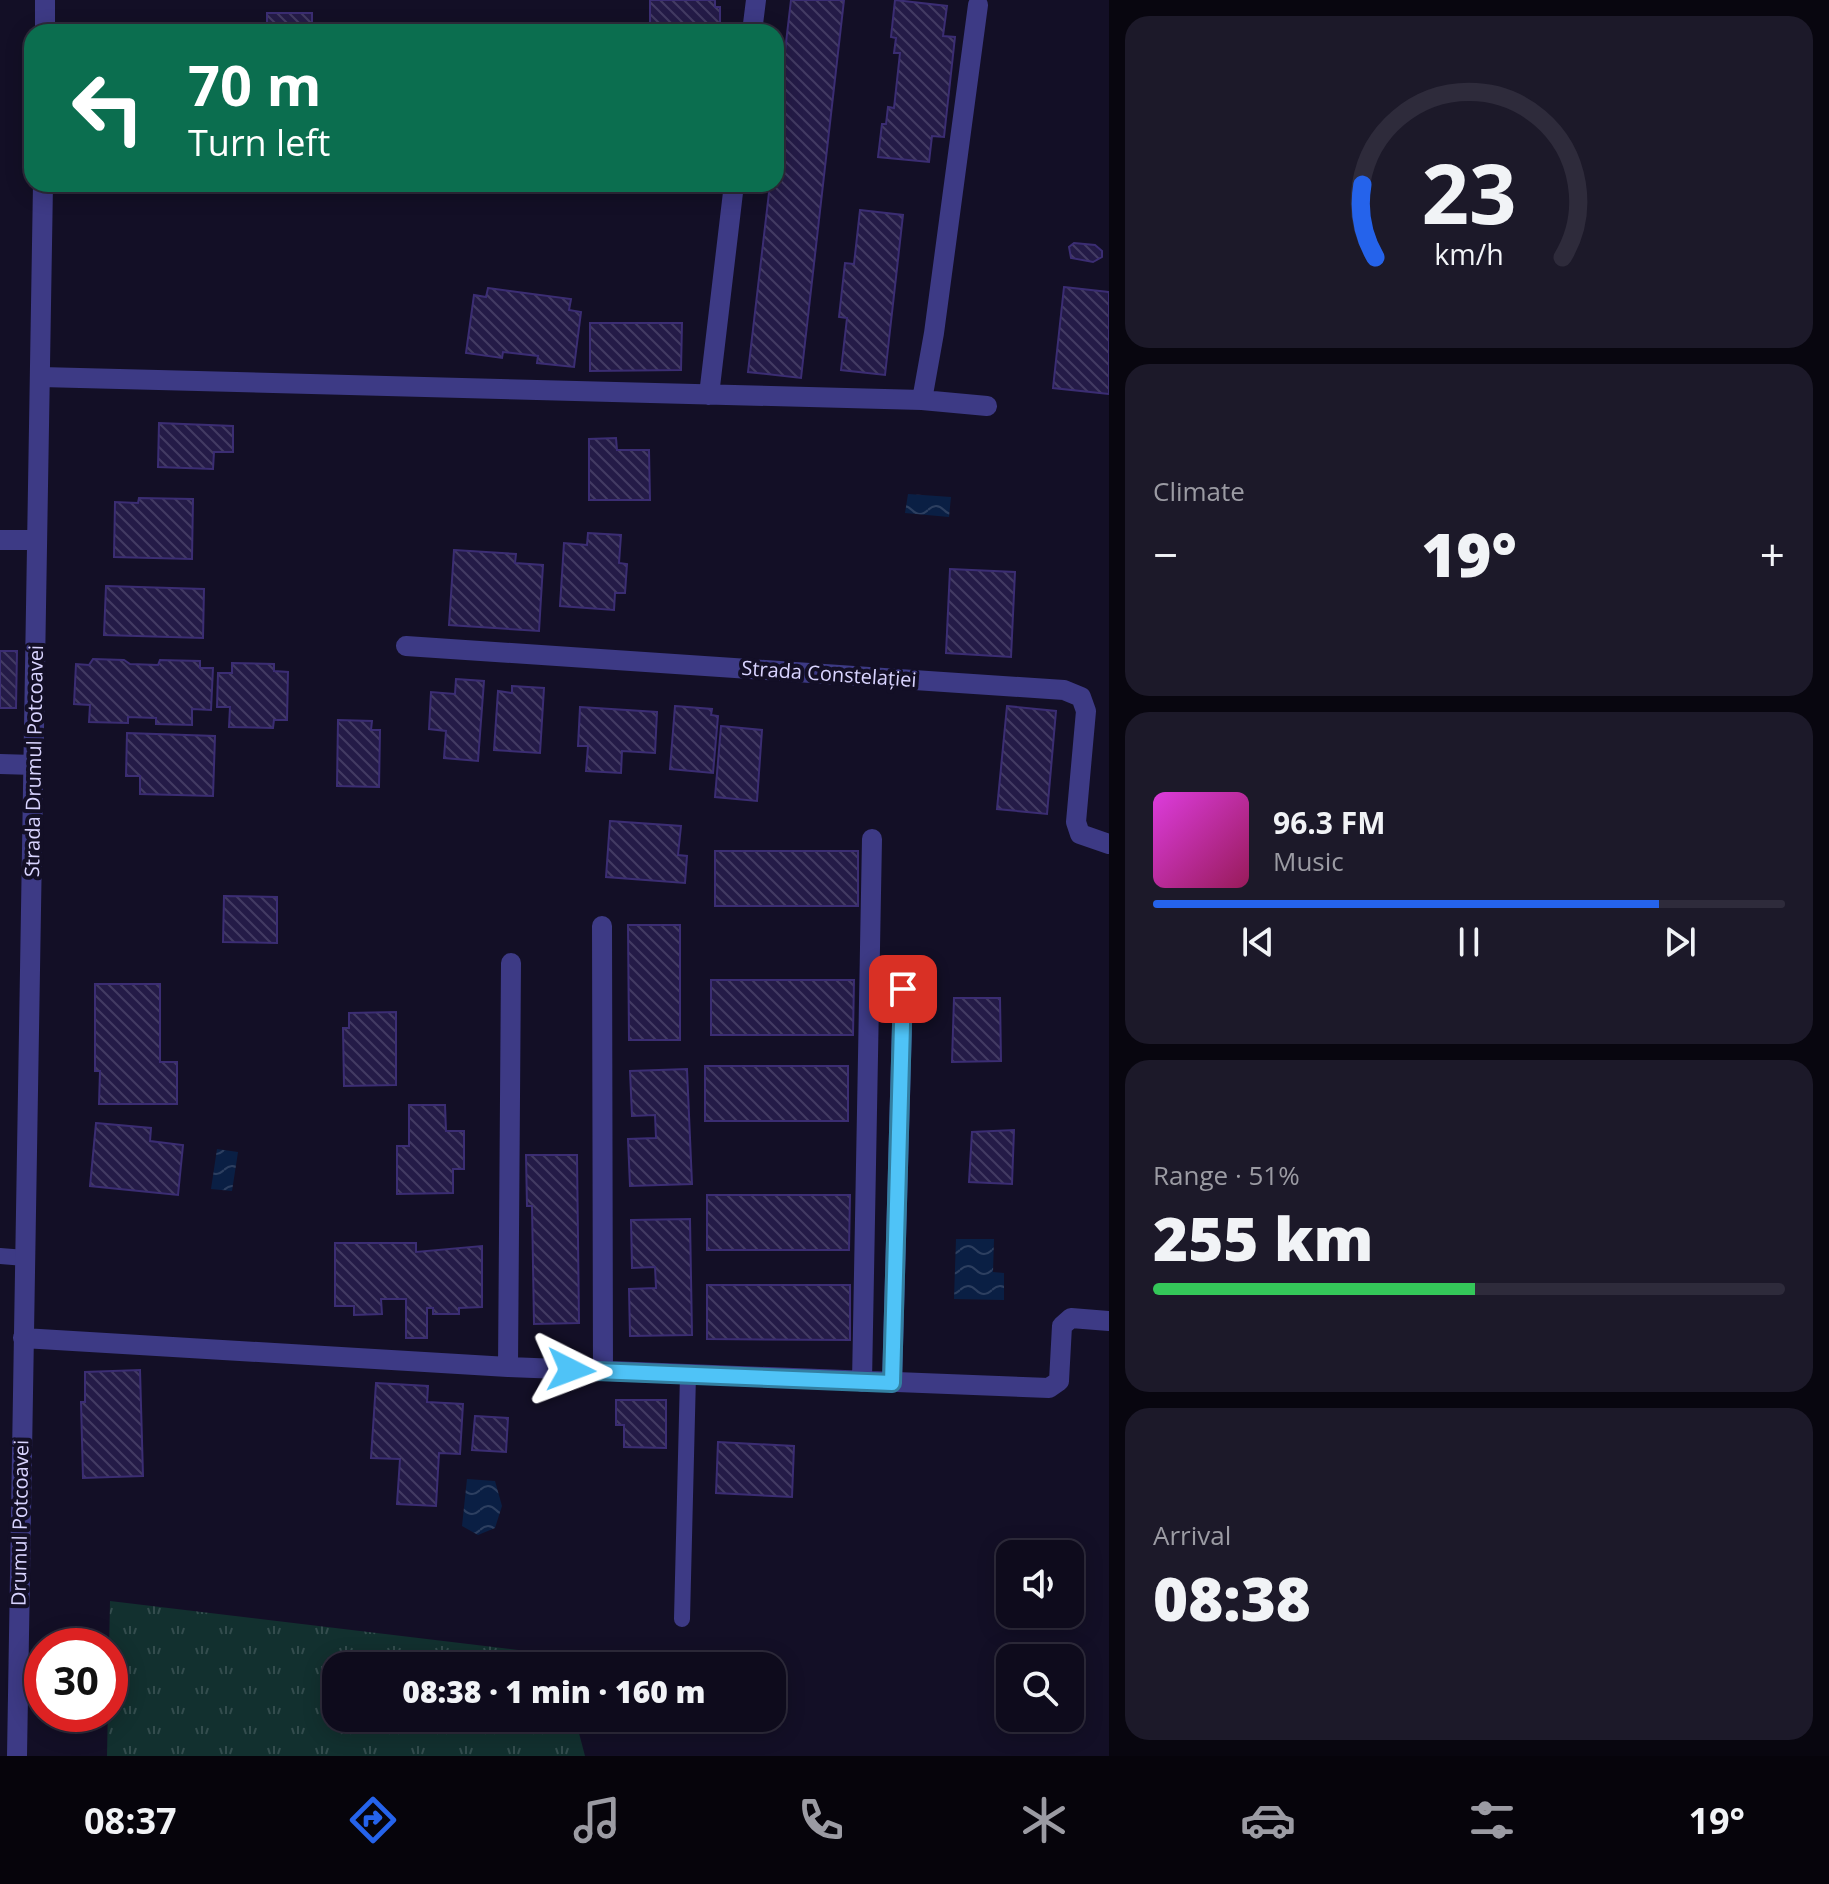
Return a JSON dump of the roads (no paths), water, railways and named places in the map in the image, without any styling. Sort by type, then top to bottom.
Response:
[{"type":"street","points":[[45,0],[45,24]]},
{"type":"street","points":[[753,24],[756,0]]},
{"type":"street","points":[[922,400],[934,333],[978,5]]},
{"type":"street","name":"Strada Drumul Potcoavei","points":[[23,1338],[43,192]]},
{"type":"street","points":[[709,395],[733,192]]},
{"type":"street","points":[[41,377],[922,400],[987,406]]},
{"type":"street","points":[[0,540],[37,540]]},
{"type":"street","name":"Strada Constelației","points":[[406,646],[1064,690],[1081,697],[1086,711],[1076,822],[1080,834],[1109,844]]},
{"type":"street","points":[[0,764],[34,765]]},
{"type":"street","points":[[862,1382],[872,839]]},
{"type":"street","points":[[602,926],[603,1371]]},
{"type":"street","points":[[508,1367],[511,963]]},
{"type":"street","points":[[892,1383],[903,989]]},
{"type":"street","points":[[23,1338],[508,1367],[1049,1388],[1059,1381],[1062,1326],[1071,1318],[1109,1321]]},
{"type":"street","name":"Drumul Potcoavei","points":[[17,1756],[23,1338]]},
{"type":"lane","points":[[0,1256],[25,1258]]},
{"type":"lane","points":[[682,1619],[688,1375]]},
{"type":"water","points":[[908,494],[951,497],[949,517],[905,513]]},
{"type":"water","points":[[217,1149],[238,1152],[232,1191],[211,1189]]},
{"type":"water","points":[[956,1239],[994,1239],[993,1272],[1004,1273],[1004,1300],[954,1299]]},
{"type":"water","points":[[467,1479],[495,1481],[502,1506],[495,1528],[478,1535],[462,1526]]}]
